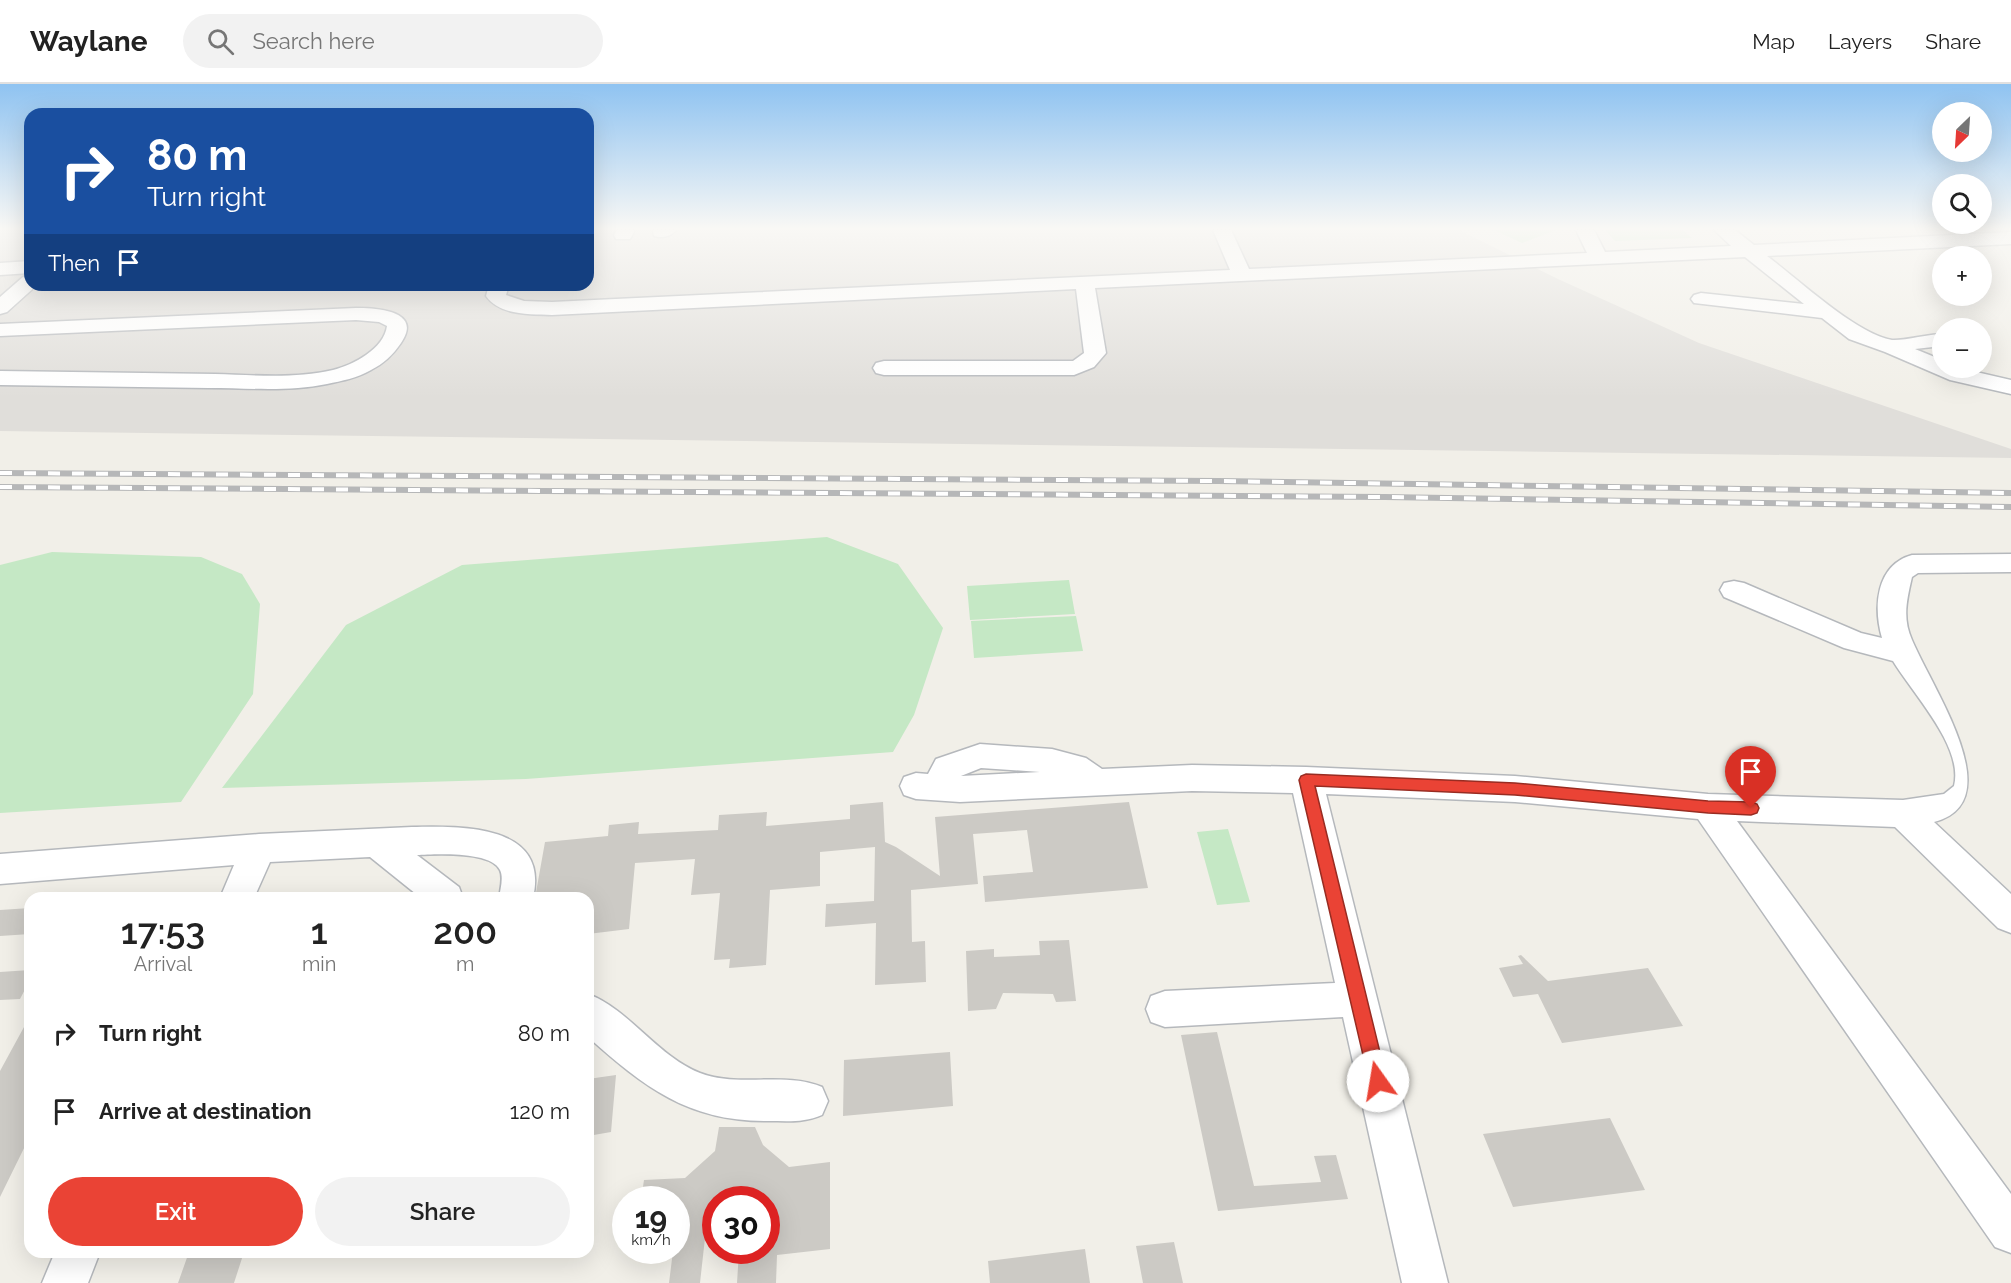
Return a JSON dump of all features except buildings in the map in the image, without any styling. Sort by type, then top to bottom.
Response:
[{"type":"street","points":[[497,291],[496,296],[499,301],[531,308],[1062,286]]},
{"type":"street","points":[[884,368],[1074,368],[1084,365],[1092,359],[1095,353],[1084,286]]},
{"type":"street","points":[[1792,286],[1856,335],[1893,347],[1958,375],[2011,387]]},
{"type":"street","points":[[0,308],[24,287]]},
{"type":"street","points":[[1701,299],[1824,312]]},
{"type":"street","points":[[486,314],[507,304]]},
{"type":"street","points":[[0,330],[356,314],[383,316],[394,320],[398,326],[398,334],[379,357],[366,365],[326,378],[247,381],[0,378]]},
{"type":"street","points":[[1893,347],[1932,340]]},
{"type":"street","points":[[927,786],[947,768],[980,756],[1052,761],[1075,767],[1095,783],[1192,778],[1306,780],[1515,789],[1708,807],[1904,814],[1952,807],[1968,795],[1973,776],[1967,750],[1903,653],[1895,636],[1891,616],[1899,573],[1912,564],[2011,563]]},
{"type":"street","points":[[1734,590],[1843,637],[1903,653]]},
{"type":"street","points":[[1306,780],[1425,1283]]},
{"type":"street","points":[[1708,807],[2011,1231]]},
{"type":"street","points":[[1904,814],[2011,917]]},
{"type":"street","points":[[0,869],[260,848],[453,841],[486,846],[502,851],[513,859],[521,879],[518,892]]},
{"type":"street","points":[[378,843],[439,892]]},
{"type":"street","points":[[240,892],[260,848]]},
{"type":"street","points":[[1165,1010],[1359,999]]},
{"type":"street","points":[[594,1017],[658,1069],[688,1088],[711,1095],[750,1101],[808,1101]]},
{"type":"street","points":[[65,1283],[75,1258]]},
{"type":"shaded area","points":[[0,286],[24,286],[24,291],[594,291],[594,286],[1573,286],[1699,343],[2011,449],[2011,458],[0,431]]},
{"type":"green space","points":[[827,537],[898,564],[943,628],[914,715],[893,752],[526,779],[222,788],[346,625],[462,565]]},
{"type":"green space","points":[[52,552],[201,557],[242,574],[260,604],[253,694],[181,802],[0,813],[0,565]]},
{"type":"green space","points":[[1069,580],[1075,614],[970,620],[967,586]]},
{"type":"green space","points":[[1076,616],[1083,651],[974,658],[971,621]]},
{"type":"green space","points":[[1228,829],[1250,902],[1217,905],[1197,832]]},
{"type":"railway","points":[[0,473],[1218,481],[2011,493]]},
{"type":"railway","points":[[0,487],[1385,497],[2011,507]]},
{"type":"route","points":[[1378,1081],[1306,780],[1515,789],[1708,807],[1751,808]]}]
